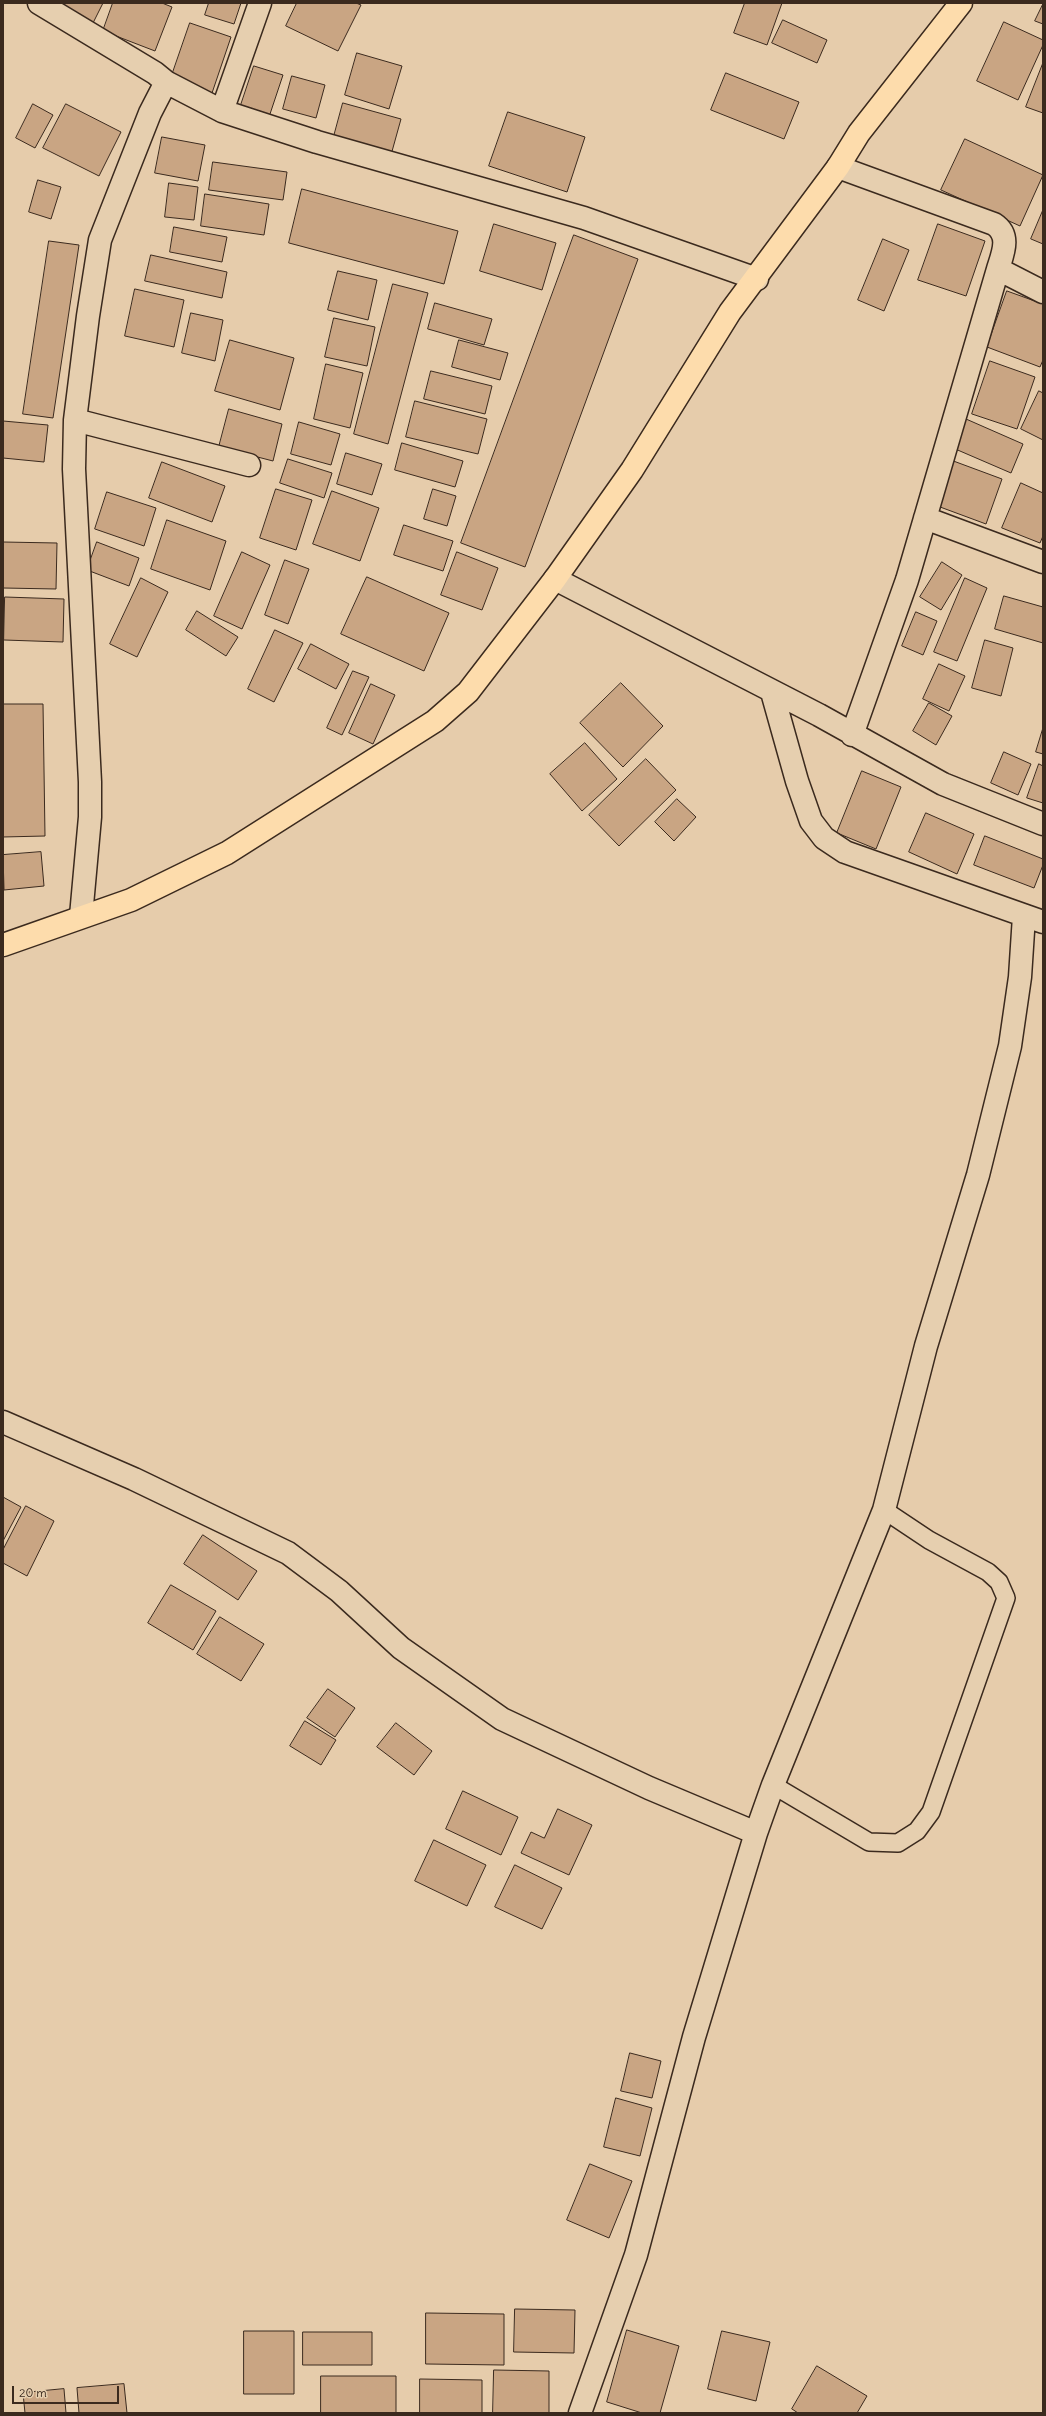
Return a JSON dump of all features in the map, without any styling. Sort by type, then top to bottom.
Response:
[{"type":"main road","points":[[3,945],[81,916],[131,900],[227,853],[436,721],[468,692],[555,579],[632,470],[730,312],[838,167],[859,133],[962,3]]},
{"type":"street","points":[[39,3],[155,73],[166,82],[222,111],[317,142],[584,218],[756,279]]},
{"type":"street","points":[[222,111],[260,3]]},
{"type":"street","points":[[81,916],[90,817],[90,782],[74,469],[75,420],[88,316],[100,240],[150,113],[166,82]]},
{"type":"street","points":[[838,167],[1000,228],[1005,241],[907,580],[852,735]]},
{"type":"street","points":[[998,269],[1043,292]]},
{"type":"street","points":[[75,420],[249,465]]},
{"type":"street","points":[[925,518],[1043,562]]},
{"type":"street","points":[[555,579],[819,715],[852,735],[943,784],[1043,824]]},
{"type":"street","points":[[580,2413],[636,2255],[694,2038],[756,1833],[773,1785],[884,1510],[926,1346],[978,1176],[1010,1046],[1020,977],[1034,919],[845,852],[824,838],[811,821],[797,781],[772,692]]},
{"type":"street","points":[[3,1422],[134,1479],[288,1553],[339,1591],[401,1648],[502,1718],[649,1788],[756,1833]]},
{"type":"lane","points":[[773,1785],[869,1842],[898,1843],[917,1831],[931,1812],[1006,1598],[999,1582],[988,1572],[929,1540],[884,1510]]},
{"type":"building","points":[[60,3],[103,3],[92,25],[58,8]]},
{"type":"building","points":[[113,3],[162,3],[172,7],[155,51],[103,31]]},
{"type":"building","points":[[209,3],[241,3],[234,24],[205,15]]},
{"type":"building","points":[[297,3],[356,3],[361,5],[338,51],[286,26]]},
{"type":"building","points":[[745,3],[782,3],[767,45],[734,33]]},
{"type":"building","points":[[1043,4],[1043,24],[1035,21]]},
{"type":"building","points":[[783,20],[827,40],[817,63],[772,43]]},
{"type":"building","points":[[1004,22],[1043,40],[1043,45],[1018,100],[977,81]]},
{"type":"building","points":[[190,23],[231,37],[211,96],[170,81]]},
{"type":"building","points":[[357,53],[402,66],[389,109],[345,95]]},
{"type":"building","points":[[1043,63],[1043,113],[1026,107]]},
{"type":"building","points":[[254,66],[283,75],[268,120],[239,111]]},
{"type":"building","points":[[726,73],[799,102],[784,139],[711,110]]},
{"type":"building","points":[[292,76],[325,85],[316,118],[283,109]]},
{"type":"building","points":[[343,103],[401,119],[391,155],[333,140]]},
{"type":"building","points":[[33,104],[53,115],[35,148],[16,138]]},
{"type":"building","points":[[66,104],[121,132],[99,176],[43,148]]},
{"type":"building","points":[[508,112],[585,137],[567,192],[489,166]]},
{"type":"building","points":[[162,137],[205,145],[198,181],[155,173]]},
{"type":"building","points":[[965,139],[1043,175],[1020,226],[941,190]]},
{"type":"building","points":[[213,162],[287,172],[283,200],[209,190]]},
{"type":"building","points":[[38,180],[61,187],[51,219],[29,212]]},
{"type":"building","points":[[169,183],[198,187],[194,220],[165,217]]},
{"type":"building","points":[[302,189],[458,231],[444,284],[289,243]]},
{"type":"building","points":[[205,194],[269,204],[264,235],[201,226]]},
{"type":"building","points":[[1043,210],[1043,244],[1031,239]]},
{"type":"building","points":[[494,224],[556,243],[542,290],[480,271]]},
{"type":"building","points":[[938,224],[985,241],[966,296],[918,280]]},
{"type":"building","points":[[174,227],[227,237],[222,262],[170,252]]},
{"type":"building","points":[[574,235],[638,259],[525,567],[461,543]]},
{"type":"building","points":[[883,239],[909,250],[884,311],[858,300]]},
{"type":"building","points":[[49,241],[79,245],[53,418],[23,414]]},
{"type":"building","points":[[151,255],[227,272],[222,298],[145,281]]},
{"type":"building","points":[[338,271],[377,280],[368,320],[328,310]]},
{"type":"building","points":[[393,284],[428,293],[388,444],[354,434]]},
{"type":"building","points":[[135,289],[184,300],[174,347],[125,336]]},
{"type":"building","points":[[1007,291],[1043,304],[1043,360],[1040,367],[987,347]]},
{"type":"building","points":[[435,303],[492,319],[484,345],[428,329]]},
{"type":"building","points":[[191,313],[223,320],[215,361],[182,353]]},
{"type":"building","points":[[334,318],[375,327],[367,366],[325,357]]},
{"type":"building","points":[[230,340],[294,358],[280,410],[215,391]]},
{"type":"building","points":[[459,340],[508,353],[500,380],[452,367]]},
{"type":"building","points":[[990,361],[1035,377],[1017,429],[972,414]]},
{"type":"building","points":[[326,364],[363,373],[350,428],[314,419]]},
{"type":"building","points":[[431,371],[492,386],[485,414],[424,399]]},
{"type":"building","points":[[1039,391],[1043,393],[1043,440],[1021,429]]},
{"type":"building","points":[[415,401],[487,419],[478,454],[406,437]]},
{"type":"building","points":[[229,409],[282,424],[273,461],[219,447]]},
{"type":"building","points":[[966,419],[1023,444],[1011,473],[953,448]]},
{"type":"building","points":[[3,421],[48,425],[44,462],[3,458]]},
{"type":"building","points":[[299,422],[340,434],[331,465],[291,454]]},
{"type":"building","points":[[402,443],[463,461],[455,487],[395,470]]},
{"type":"building","points":[[346,453],[382,464],[372,495],[337,484]]},
{"type":"building","points":[[288,459],[332,473],[324,498],[280,483]]},
{"type":"building","points":[[948,459],[1002,479],[986,524],[932,504]]},
{"type":"building","points":[[162,462],[225,486],[212,522],[149,498]]},
{"type":"building","points":[[1021,483],[1043,493],[1043,536],[1040,543],[1002,528]]},
{"type":"building","points":[[276,489],[312,500],[296,550],[260,538]]},
{"type":"building","points":[[433,489],[456,496],[447,526],[424,519]]},
{"type":"building","points":[[332,491],[379,508],[360,561],[313,544]]},
{"type":"building","points":[[107,492],[156,508],[144,546],[95,529]]},
{"type":"building","points":[[167,520],[226,541],[210,590],[151,569]]},
{"type":"building","points":[[404,525],[453,541],[443,571],[394,555]]},
{"type":"building","points":[[3,542],[57,543],[56,589],[3,588]]},
{"type":"building","points":[[97,542],[139,558],[129,586],[87,570]]},
{"type":"building","points":[[242,552],[270,565],[242,629],[214,616]]},
{"type":"building","points":[[457,552],[498,568],[482,610],[441,595]]},
{"type":"building","points":[[285,560],[309,569],[288,624],[265,615]]},
{"type":"building","points":[[942,562],[962,575],[941,610],[920,597]]},
{"type":"building","points":[[367,577],[449,613],[424,671],[341,634]]},
{"type":"building","points":[[141,578],[168,592],[137,657],[110,644]]},
{"type":"building","points":[[965,578],[987,588],[957,661],[934,652]]},
{"type":"building","points":[[1004,596],[1043,607],[1043,643],[995,629]]},
{"type":"building","points":[[5,597],[64,599],[63,642],[4,640]]},
{"type":"building","points":[[197,611],[238,637],[226,656],[186,630]]},
{"type":"building","points":[[916,612],[937,621],[923,655],[902,646]]},
{"type":"building","points":[[275,630],[303,643],[274,702],[248,689]]},
{"type":"building","points":[[985,640],[1013,648],[1001,696],[972,688]]},
{"type":"building","points":[[311,644],[349,664],[336,689],[298,669]]},
{"type":"building","points":[[939,664],[965,676],[949,711],[923,699]]},
{"type":"building","points":[[353,671],[369,677],[342,735],[327,728]]},
{"type":"building","points":[[621,683],[663,726],[623,767],[580,723]]},
{"type":"building","points":[[371,684],[395,695],[373,744],[349,733]]},
{"type":"building","points":[[929,703],[952,716],[936,745],[913,731]]},
{"type":"building","points":[[3,704],[43,704],[45,836],[3,837]]},
{"type":"building","points":[[1043,728],[1043,754],[1036,752]]},
{"type":"building","points":[[585,743],[617,779],[582,811],[550,774]]},
{"type":"building","points":[[1004,752],[1031,764],[1018,795],[991,783]]},
{"type":"building","points":[[646,759],[676,790],[619,846],[589,815]]},
{"type":"building","points":[[1039,764],[1043,766],[1043,803],[1027,798]]},
{"type":"building","points":[[862,771],[901,787],[876,849],[837,833]]},
{"type":"building","points":[[677,799],[696,817],[674,841],[655,822]]},
{"type":"building","points":[[926,813],[974,834],[957,874],[909,852]]},
{"type":"building","points":[[985,836],[1043,859],[1043,865],[1034,888],[974,865]]},
{"type":"building","points":[[41,852],[44,886],[4,890],[3,855]]},
{"type":"building","points":[[3,1497],[21,1507],[3,1541]]},
{"type":"building","points":[[26,1506],[54,1521],[27,1576],[3,1563],[3,1550]]},
{"type":"building","points":[[203,1535],[257,1571],[238,1600],[184,1564]]},
{"type":"building","points":[[171,1585],[216,1611],[193,1650],[148,1623]]},
{"type":"building","points":[[220,1617],[264,1644],[241,1681],[197,1654]]},
{"type":"building","points":[[328,1689],[355,1708],[335,1737],[307,1718]]},
{"type":"building","points":[[305,1721],[336,1740],[321,1765],[290,1746]]},
{"type":"building","points":[[396,1723],[432,1751],[414,1775],[377,1747]]},
{"type":"building","points":[[463,1791],[518,1817],[501,1855],[446,1829]]},
{"type":"building","points":[[558,1809],[592,1825],[569,1875],[521,1853],[531,1832],[544,1838]]},
{"type":"building","points":[[434,1840],[486,1865],[467,1906],[415,1881]]},
{"type":"building","points":[[515,1865],[562,1888],[542,1929],[495,1907]]},
{"type":"building","points":[[630,2053],[661,2061],[652,2098],[621,2091]]},
{"type":"building","points":[[616,2098],[652,2108],[640,2156],[604,2147]]},
{"type":"building","points":[[590,2164],[632,2181],[609,2238],[567,2220]]},
{"type":"building","points":[[515,2309],[575,2310],[574,2353],[514,2352]]},
{"type":"building","points":[[426,2313],[504,2314],[504,2365],[426,2364]]},
{"type":"building","points":[[627,2330],[679,2346],[660,2413],[642,2413],[607,2402]]},
{"type":"building","points":[[244,2331],[294,2331],[294,2394],[244,2394]]},
{"type":"building","points":[[722,2331],[770,2342],[756,2401],[708,2389]]},
{"type":"building","points":[[303,2332],[372,2332],[372,2365],[303,2365]]},
{"type":"building","points":[[817,2366],[867,2396],[857,2413],[798,2413],[792,2409]]},
{"type":"building","points":[[494,2370],[549,2371],[549,2413],[493,2413]]},
{"type":"building","points":[[321,2376],[396,2376],[396,2413],[321,2413]]},
{"type":"building","points":[[420,2379],[482,2380],[482,2413],[420,2413]]},
{"type":"building","points":[[124,2384],[127,2413],[79,2413],[77,2388]]},
{"type":"building","points":[[64,2389],[66,2413],[25,2413],[23,2393]]}]
